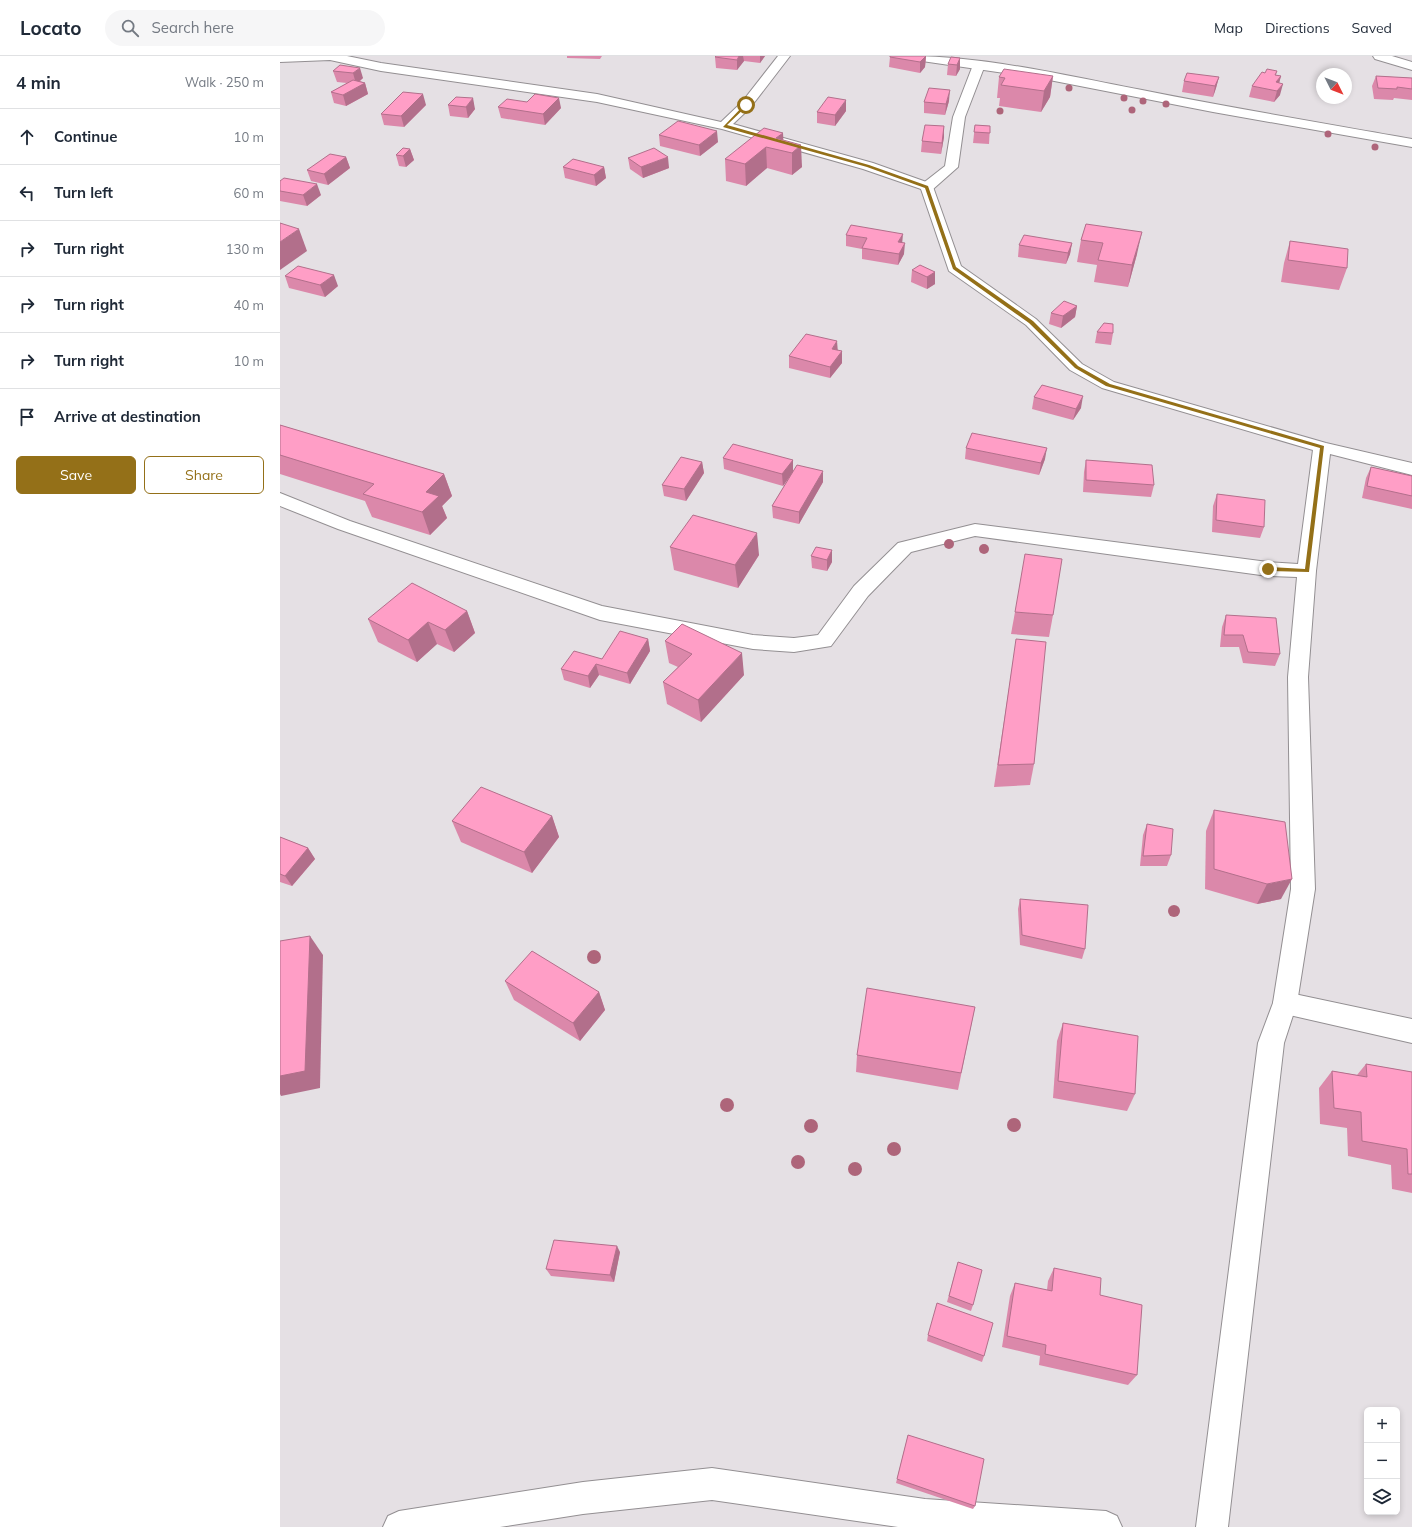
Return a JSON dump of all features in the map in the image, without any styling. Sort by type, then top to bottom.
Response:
[{"type":"street","points":[[280,58],[330,56],[395,69],[598,98],[724,126],[868,166],[927,187]]},
{"type":"street","points":[[724,126],[746,105],[784,56]]},
{"type":"street","points":[[915,56],[1039,74],[1213,108],[1412,143]]},
{"type":"street","points":[[1379,56],[1412,66]]},
{"type":"street","points":[[927,187],[951,167],[959,117],[979,65]]},
{"type":"street","points":[[927,187],[954,268],[1031,322],[1076,367],[1108,385],[1322,447],[1412,469]]},
{"type":"street","points":[[1212,1527],[1271,1043],[1285,1003],[1303,889],[1298,677],[1307,571],[1322,447]]},
{"type":"street","points":[[280,499],[344,525],[600,613],[753,642],[794,646],[824,641],[861,592],[905,546],[975,530],[1268,569],[1307,571]]},
{"type":"street","points":[[1285,1003],[1412,1030]]},
{"type":"street","points":[[399,1527],[583,1498],[712,1484],[925,1515],[1106,1527]]},
{"type":"building","points":[[739,56],[737,60],[715,57]]},
{"type":"building","points":[[890,56],[926,56],[920,62]]},
{"type":"building","points":[[951,57],[960,58],[957,65],[948,64]]},
{"type":"building","points":[[340,65],[360,68],[353,73],[333,71]]},
{"type":"building","points":[[1004,69],[1053,76],[1044,91],[1001,85],[1005,78],[999,77]]},
{"type":"building","points":[[1267,69],[1277,71],[1275,75],[1281,76],[1276,82],[1283,84],[1277,91],[1252,86],[1262,72],[1265,73]]},
{"type":"building","points":[[1187,73],[1219,77],[1215,86],[1184,81]]},
{"type":"building","points":[[1376,76],[1412,78],[1412,89],[1397,87],[1397,89],[1378,88]]},
{"type":"building","points":[[353,80],[365,83],[343,95],[331,92]]},
{"type":"building","points":[[929,88],[950,90],[946,104],[924,102]]},
{"type":"building","points":[[403,92],[423,94],[401,116],[381,114]]},
{"type":"building","points":[[535,94],[559,98],[543,114],[498,107],[507,99],[527,102]]},
{"type":"building","points":[[456,97],[473,98],[466,107],[448,105]]},
{"type":"building","points":[[828,97],[846,100],[835,115],[817,112]]},
{"type":"building","points":[[678,121],[717,131],[699,145],[659,135]]},
{"type":"building","points":[[925,125],[944,126],[942,143],[922,141]]},
{"type":"building","points":[[975,125],[990,126],[990,133],[974,132]]},
{"type":"building","points":[[764,128],[783,133],[776,138],[801,145],[792,153],[766,147],[745,164],[725,159]]},
{"type":"building","points":[[403,148],[410,149],[403,156],[396,155]]},
{"type":"building","points":[[654,148],[668,157],[641,167],[628,158]]},
{"type":"building","points":[[330,154],[346,157],[324,174],[307,170]]},
{"type":"building","points":[[573,159],[604,167],[594,175],[563,167]]},
{"type":"building","points":[[284,178],[317,184],[303,195],[280,191],[280,181]]},
{"type":"building","points":[[280,223],[299,229],[280,242]]},
{"type":"building","points":[[1086,224],[1142,232],[1132,265],[1098,260],[1103,243],[1081,240]]},
{"type":"building","points":[[851,225],[903,234],[898,242],[905,243],[899,254],[862,248],[867,238],[846,235]]},
{"type":"building","points":[[1024,235],[1072,243],[1068,253],[1019,245]]},
{"type":"building","points":[[1290,241],[1348,249],[1347,268],[1288,260]]},
{"type":"building","points":[[920,265],[935,272],[927,277],[912,270]]},
{"type":"building","points":[[298,266],[334,275],[320,285],[285,276]]},
{"type":"building","points":[[1064,301],[1077,306],[1063,316],[1051,313]]},
{"type":"building","points":[[1104,323],[1113,324],[1113,333],[1097,332]]},
{"type":"building","points":[[806,334],[837,341],[832,349],[842,351],[830,367],[789,356]]},
{"type":"building","points":[[1042,385],[1083,396],[1076,409],[1034,397]]},
{"type":"building","points":[[280,425],[444,474],[426,492],[439,496],[422,512],[363,494],[374,484],[280,455]]},
{"type":"building","points":[[972,433],[1047,448],[1041,463],[966,448]]},
{"type":"building","points":[[733,444],[793,460],[782,474],[723,458]]},
{"type":"building","points":[[681,457],[702,462],[684,489],[662,485]]},
{"type":"building","points":[[1086,460],[1152,465],[1154,485],[1086,480]]},
{"type":"building","points":[[797,465],[823,471],[799,512],[772,506]]},
{"type":"building","points":[[1371,467],[1412,476],[1412,496],[1367,486]]},
{"type":"building","points":[[1217,494],[1265,500],[1264,527],[1216,520]]},
{"type":"building","points":[[693,515],[757,533],[735,565],[670,547]]},
{"type":"building","points":[[816,547],[832,550],[827,560],[811,556]]},
{"type":"building","points":[[1025,554],[1062,559],[1053,615],[1015,612]]},
{"type":"building","points":[[412,583],[467,611],[445,630],[428,622],[408,640],[368,619]]},
{"type":"building","points":[[1226,615],[1276,618],[1280,654],[1248,652],[1243,635],[1224,635]]},
{"type":"building","points":[[682,624],[742,653],[698,700],[663,682],[692,654],[665,641]]},
{"type":"building","points":[[620,631],[648,639],[627,673],[596,664],[588,676],[561,669],[574,651],[602,659]]},
{"type":"building","points":[[1016,639],[1046,642],[1034,764],[998,765]]},
{"type":"building","points":[[481,787],[552,816],[524,852],[452,821]]},
{"type":"building","points":[[1214,810],[1285,822],[1292,879],[1267,884],[1214,869]]},
{"type":"building","points":[[1147,824],[1173,829],[1171,855],[1143,856]]},
{"type":"building","points":[[280,837],[308,848],[285,876],[280,874]]},
{"type":"building","points":[[1020,899],[1088,905],[1085,949],[1022,935]]},
{"type":"building","points":[[310,936],[305,1071],[280,1076],[280,941]]},
{"type":"building","points":[[532,951],[599,992],[573,1023],[505,981]]},
{"type":"building","points":[[867,988],[975,1007],[961,1073],[857,1055]]},
{"type":"building","points":[[1063,1023],[1138,1036],[1135,1094],[1058,1081]]},
{"type":"building","points":[[1366,1064],[1412,1072],[1412,1174],[1408,1174],[1407,1149],[1362,1141],[1361,1112],[1334,1108],[1332,1071],[1367,1077]]},
{"type":"building","points":[[554,1240],[617,1246],[610,1275],[546,1269]]},
{"type":"building","points":[[958,1262],[982,1270],[973,1305],[949,1296]]},
{"type":"building","points":[[1054,1268],[1101,1278],[1100,1295],[1142,1305],[1137,1375],[1045,1354],[1046,1345],[1007,1336],[1015,1283],[1052,1291]]},
{"type":"building","points":[[937,1303],[993,1323],[984,1356],[928,1335]]},
{"type":"building","points":[[908,1435],[984,1459],[975,1506],[897,1479]]},
{"type":"route","points":[[746,105],[724,126],[868,166],[927,187],[954,268],[1031,322],[1076,367],[1108,385],[1322,447],[1307,571],[1268,569]]}]
